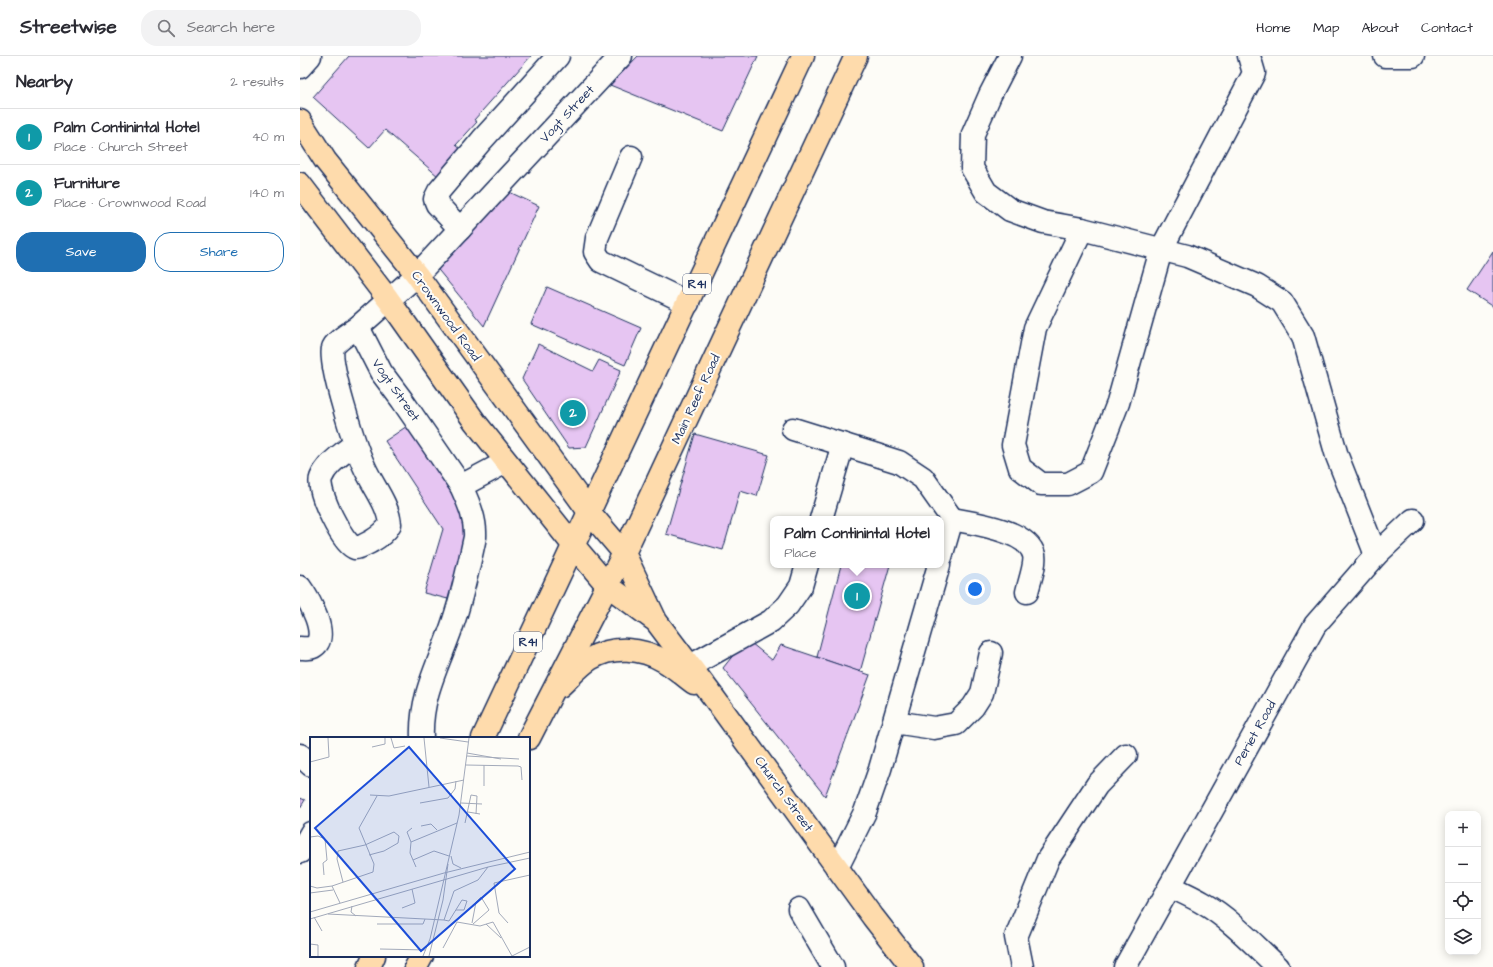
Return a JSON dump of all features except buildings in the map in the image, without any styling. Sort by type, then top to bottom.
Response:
[{"type":"main road","name":"R41","points":[[483,737],[590,513],[803,56]]},
{"type":"main road","name":"Main Reef Road","points":[[529,737],[624,552],[856,56]]},
{"type":"main road","name":"Crownwood Road","points":[[300,121],[325,160],[417,275],[590,513]]},
{"type":"main road","points":[[300,184],[388,299],[475,422],[574,546]]},
{"type":"main road","name":"Church Street","points":[[590,513],[624,552],[656,621],[714,698],[873,918],[912,967]]},
{"type":"main road","name":"Church Street","points":[[574,546],[607,584],[656,621]]},
{"type":"main road","points":[[551,693],[590,659],[610,650],[625,649],[640,651],[664,660],[714,698]]},
{"type":"main road","points":[[369,967],[374,957]]},
{"type":"main road","points":[[416,967],[421,957]]},
{"type":"street","points":[[300,67],[310,56]]},
{"type":"street","points":[[460,228],[437,204],[435,198],[439,191],[482,140],[558,56]]},
{"type":"street","name":"Vogt Street","points":[[422,737],[422,712],[425,696],[454,620],[475,537],[475,523],[461,486],[381,372],[358,327],[417,275],[621,56]]},
{"type":"street","points":[[1010,56],[990,94],[973,134],[972,168],[986,192],[1010,210],[1043,222],[1082,229],[1187,256],[1256,286],[1282,302],[1303,336],[1337,456],[1376,555]]},
{"type":"street","points":[[1082,229],[1035,328],[1013,445],[1020,468],[1041,484],[1068,484],[1091,472],[1118,403],[1160,250],[1254,73],[1249,56]]},
{"type":"street","points":[[1385,56],[1413,56]]},
{"type":"street","points":[[631,157],[597,238],[595,252],[601,261],[688,303]]},
{"type":"street","points":[[356,444],[336,377],[332,349],[336,344],[358,327]]},
{"type":"street","points":[[793,429],[899,462],[924,478],[952,519],[1005,531],[1029,546],[1034,554],[1035,560],[1027,592]]},
{"type":"street","points":[[822,516],[843,444]]},
{"type":"street","points":[[461,486],[506,462]]},
{"type":"street","points":[[944,546],[952,519]]},
{"type":"street","name":"Periet Road","points":[[1125,967],[1316,625],[1376,555],[1413,520]]},
{"type":"street","points":[[690,666],[771,621],[788,605],[801,586],[806,568]]},
{"type":"street","points":[[837,868],[865,812],[880,769],[938,568]]},
{"type":"street","points":[[300,587],[308,598],[316,615],[319,631],[319,639],[314,646],[310,648],[300,648]]},
{"type":"street","points":[[894,722],[934,728],[956,724],[973,707],[982,693],[992,653]]},
{"type":"street","points":[[1022,967],[1016,937],[1048,859],[1097,785],[1126,755]]},
{"type":"street","points":[[300,756],[310,763]]},
{"type":"street","points":[[300,852],[310,835]]},
{"type":"street","points":[[1170,886],[1204,904],[1229,922],[1278,967]]},
{"type":"street","points":[[799,910],[833,967]]},
{"type":"place","name":"Furniture","points":[[573,413]]},
{"type":"place","name":"Palm Continintal Hotel","points":[[857,596]]}]
